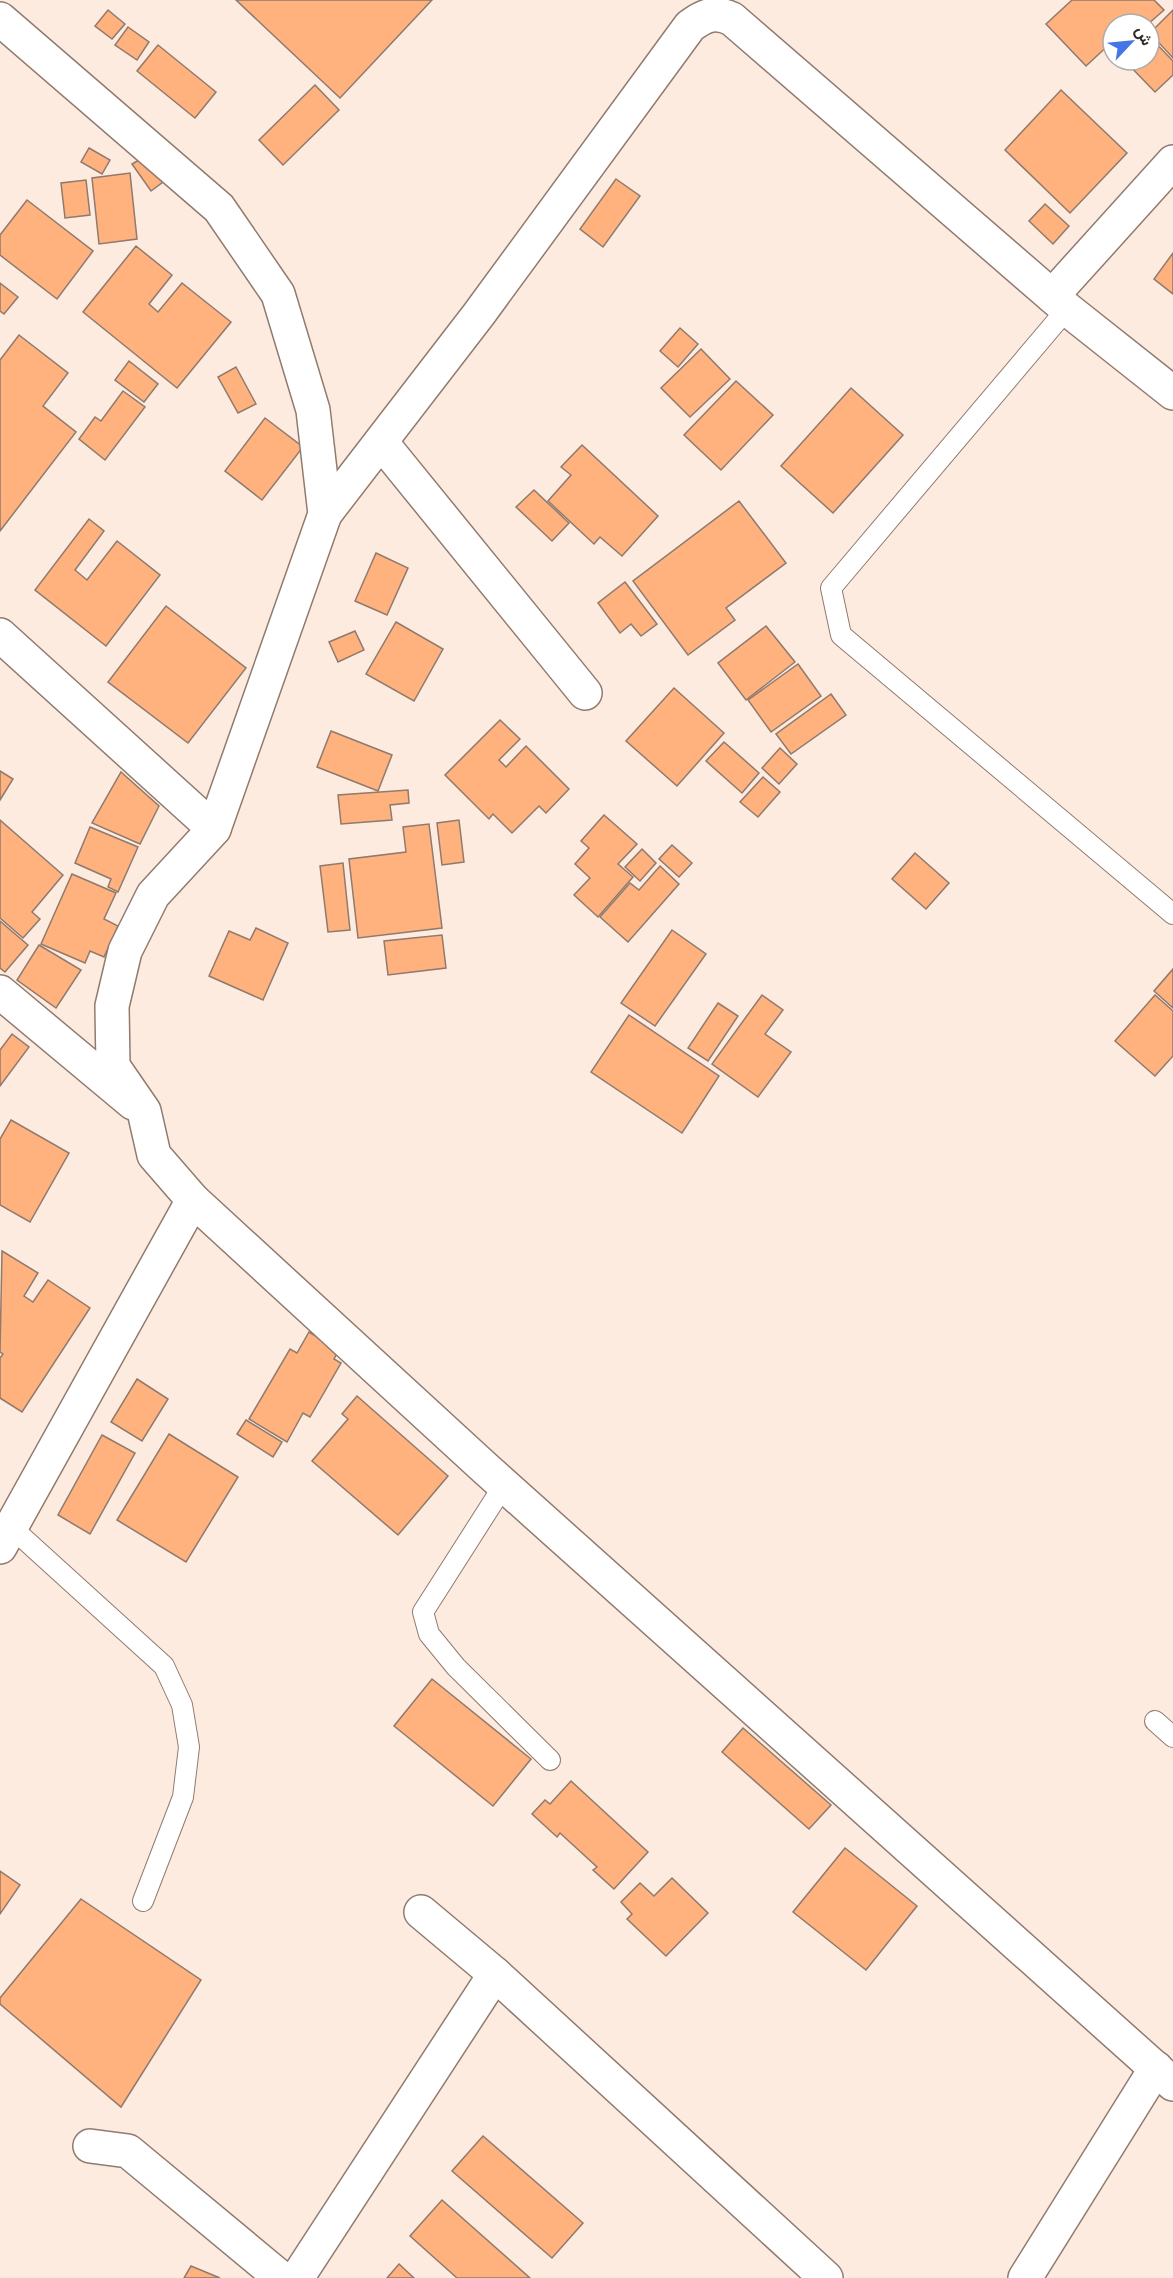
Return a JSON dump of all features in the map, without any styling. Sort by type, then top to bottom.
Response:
[{"type":"street","points":[[1025,2278],[1164,2076],[504,1485],[193,1200],[154,1155],[144,1111],[113,1066],[112,1006],[125,951],[153,895],[213,829],[326,514],[478,314],[690,26],[704,16],[721,14],[732,19],[1060,303],[1173,393]]},
{"type":"street","points":[[0,19],[219,208],[278,294],[313,410],[326,514]]},
{"type":"street","points":[[1060,303],[1173,162]]},
{"type":"street","points":[[381,442],[585,693]]},
{"type":"street","points":[[0,634],[213,829]]},
{"type":"street","points":[[0,992],[144,1111]]},
{"type":"street","points":[[5,1537],[193,1200]]},
{"type":"street","points":[[421,1912],[495,1974],[826,2278]]},
{"type":"street","points":[[297,2278],[495,1974]]},
{"type":"street","points":[[90,2146],[128,2151],[281,2278]]},
{"type":"lane","points":[[1060,303],[831,588],[841,635],[1173,914]]},
{"type":"lane","points":[[504,1485],[423,1611],[429,1634],[456,1667],[550,1760]]},
{"type":"lane","points":[[5,1537],[164,1666],[182,1706],[189,1747],[183,1797],[143,1901]]},
{"type":"lane","points":[[1155,1721],[1173,1737]]},
{"type":"building","points":[[236,0],[432,0],[340,98]]},
{"type":"building","points":[[1072,0],[1154,0],[1164,10],[1161,13],[1101,12],[1101,52],[1086,66],[1046,24]]},
{"type":"building","points":[[108,10],[125,24],[112,39],[95,26]]},
{"type":"building","points":[[1173,10],[1173,58],[1161,45],[1161,22]]},
{"type":"building","points":[[128,27],[149,42],[137,60],[115,45]]},
{"type":"building","points":[[158,45],[216,92],[195,118],[137,71]]},
{"type":"building","points":[[1161,48],[1173,61],[1173,75],[1155,92],[1136,72],[1161,72]]},
{"type":"building","points":[[315,85],[339,110],[283,165],[259,140]]},
{"type":"building","points":[[1061,90],[1127,153],[1070,213],[1005,150]]},
{"type":"building","points":[[89,148],[110,160],[102,174],[81,162]]},
{"type":"building","points":[[144,157],[163,182],[151,191],[132,164]]},
{"type":"building","points":[[130,173],[137,239],[99,244],[92,178]]},
{"type":"building","points":[[616,179],[640,196],[603,247],[580,229]]},
{"type":"building","points":[[86,180],[90,215],[65,218],[61,183]]},
{"type":"building","points":[[27,200],[93,251],[57,299],[0,255],[0,235]]},
{"type":"building","points":[[1045,204],[1069,226],[1053,244],[1029,221]]},
{"type":"building","points":[[136,246],[172,275],[149,304],[158,312],[182,283],[231,322],[177,388],[83,312]]},
{"type":"building","points":[[1173,253],[1173,294],[1154,279]]},
{"type":"building","points":[[0,283],[18,297],[4,314],[0,311]]},
{"type":"building","points":[[680,328],[698,344],[678,367],[660,351]]},
{"type":"building","points":[[19,335],[68,373],[43,406],[76,432],[0,531],[0,360]]},
{"type":"building","points":[[701,349],[730,379],[690,417],[661,388]]},
{"type":"building","points":[[129,361],[158,384],[144,402],[115,380]]},
{"type":"building","points":[[236,367],[256,404],[238,413],[218,377]]},
{"type":"building","points":[[736,381],[773,415],[721,470],[684,435]]},
{"type":"building","points":[[851,388],[903,435],[833,513],[781,466]]},
{"type":"building","points":[[123,391],[145,407],[105,460],[79,439],[95,417],[101,421]]},
{"type":"building","points":[[265,418],[303,447],[262,500],[225,471]]},
{"type":"building","points":[[582,445],[658,516],[622,556],[600,537],[594,544],[548,501],[571,475],[561,467]]},
{"type":"building","points":[[534,490],[569,523],[552,541],[516,507]]},
{"type":"building","points":[[739,501],[786,563],[726,608],[735,620],[688,655],[633,581]]},
{"type":"building","points":[[89,519],[104,531],[75,570],[87,580],[117,541],[160,575],[106,646],[35,590]]},
{"type":"building","points":[[376,553],[408,568],[387,615],[355,601]]},
{"type":"building","points":[[625,582],[657,624],[641,636],[631,624],[620,633],[598,603]]},
{"type":"building","points":[[166,606],[246,668],[188,743],[108,682]]},
{"type":"building","points":[[396,622],[443,649],[414,701],[366,674]]},
{"type":"building","points":[[766,626],[795,662],[746,700],[718,663]]},
{"type":"building","points":[[355,631],[364,650],[338,662],[329,642]]},
{"type":"building","points":[[798,664],[821,696],[771,732],[748,700]]},
{"type":"building","points":[[674,688],[724,733],[677,786],[626,741]]},
{"type":"building","points":[[831,694],[846,715],[791,754],[776,734]]},
{"type":"building","points":[[500,720],[520,739],[499,760],[506,767],[526,746],[569,789],[546,813],[539,806],[512,833],[493,814],[489,819],[445,775]]},
{"type":"building","points":[[331,731],[392,755],[378,791],[317,767]]},
{"type":"building","points":[[724,742],[759,773],[742,793],[706,761]]},
{"type":"building","points":[[780,748],[797,764],[779,784],[762,768]]},
{"type":"building","points":[[0,771],[13,779],[0,800]]},
{"type":"building","points":[[121,772],[159,806],[140,844],[92,823]]},
{"type":"building","points":[[763,777],[780,792],[758,817],[740,802]]},
{"type":"building","points":[[408,790],[409,803],[390,805],[392,820],[341,824],[338,795]]},
{"type":"building","points":[[604,815],[637,844],[618,864],[633,877],[598,917],[574,895],[590,878],[575,864],[589,848],[581,841]]},
{"type":"building","points":[[0,820],[63,875],[32,912],[40,919],[23,938],[0,918]]},
{"type":"building","points":[[459,820],[464,862],[442,865],[437,823]]},
{"type":"building","points":[[429,824],[442,928],[358,938],[349,859],[406,852],[403,827]]},
{"type":"building","points":[[90,827],[138,847],[118,892],[108,887],[111,879],[75,863]]},
{"type":"building","points":[[672,845],[692,863],[679,877],[659,859]]},
{"type":"building","points":[[642,849],[656,863],[640,881],[625,867]]},
{"type":"building","points":[[915,853],[949,883],[926,909],[892,879]]},
{"type":"building","points":[[343,863],[350,930],[328,932],[320,866]]},
{"type":"building","points":[[660,866],[679,884],[628,942],[600,917],[630,883],[639,890]]},
{"type":"building","points":[[72,874],[116,893],[104,919],[118,926],[104,957],[90,951],[85,963],[41,944]]},
{"type":"building","points":[[0,921],[28,945],[5,972],[0,968]]},
{"type":"building","points":[[256,928],[288,943],[263,1000],[209,976],[229,931],[250,940]]},
{"type":"building","points":[[672,930],[706,954],[655,1026],[621,1003]]},
{"type":"building","points":[[442,935],[446,968],[388,975],[384,941]]},
{"type":"building","points":[[39,945],[81,970],[56,1008],[17,980]]},
{"type":"building","points":[[1173,969],[1173,1008],[1154,991]]},
{"type":"building","points":[[762,995],[783,1010],[765,1034],[791,1052],[758,1097],[712,1064]]},
{"type":"building","points":[[1155,995],[1173,1011],[1173,1056],[1155,1076],[1115,1041]]},
{"type":"building","points":[[718,1003],[738,1016],[708,1061],[688,1048]]},
{"type":"building","points":[[629,1015],[719,1076],[682,1133],[591,1072]]},
{"type":"building","points":[[12,1034],[29,1047],[0,1086],[0,1050]]},
{"type":"building","points":[[11,1120],[69,1153],[30,1222],[0,1205],[0,1139]]},
{"type":"building","points":[[2,1251],[38,1273],[24,1296],[33,1302],[48,1280],[90,1308],[22,1412],[0,1398],[0,1358],[3,1354],[0,1352]]},
{"type":"building","points":[[309,1332],[339,1350],[334,1359],[341,1363],[310,1417],[303,1413],[287,1442],[249,1419],[290,1349],[297,1353]]},
{"type":"building","points":[[137,1379],[168,1399],[142,1441],[111,1422]]},
{"type":"building","points":[[357,1396],[448,1476],[398,1535],[312,1461],[348,1419],[342,1414]]},
{"type":"building","points":[[246,1420],[282,1442],[273,1457],[237,1434]]},
{"type":"building","points":[[169,1434],[238,1477],[186,1562],[117,1520]]},
{"type":"building","points":[[102,1435],[135,1453],[90,1534],[58,1515]]},
{"type":"building","points":[[432,1679],[531,1759],[493,1806],[394,1726]]},
{"type":"building","points":[[743,1728],[831,1805],[809,1829],[722,1752]]},
{"type":"building","points":[[571,1781],[648,1852],[614,1889],[593,1870],[597,1867],[560,1833],[557,1837],[532,1814],[545,1800],[550,1804]]},
{"type":"building","points":[[845,1848],[917,1906],[866,1970],[793,1912]]},
{"type":"building","points":[[0,1871],[20,1885],[0,1914]]},
{"type":"building","points":[[672,1878],[708,1913],[666,1956],[627,1919],[632,1914],[621,1902],[640,1883],[654,1896]]},
{"type":"building","points":[[81,1899],[201,1980],[121,2107],[0,2004],[0,1998]]},
{"type":"building","points":[[483,2136],[583,2223],[552,2258],[452,2171]]},
{"type":"building","points":[[442,2200],[530,2278],[457,2278],[410,2236]]},
{"type":"building","points":[[399,2264],[414,2278],[387,2278]]},
{"type":"building","points":[[191,2266],[220,2278],[184,2278]]}]
